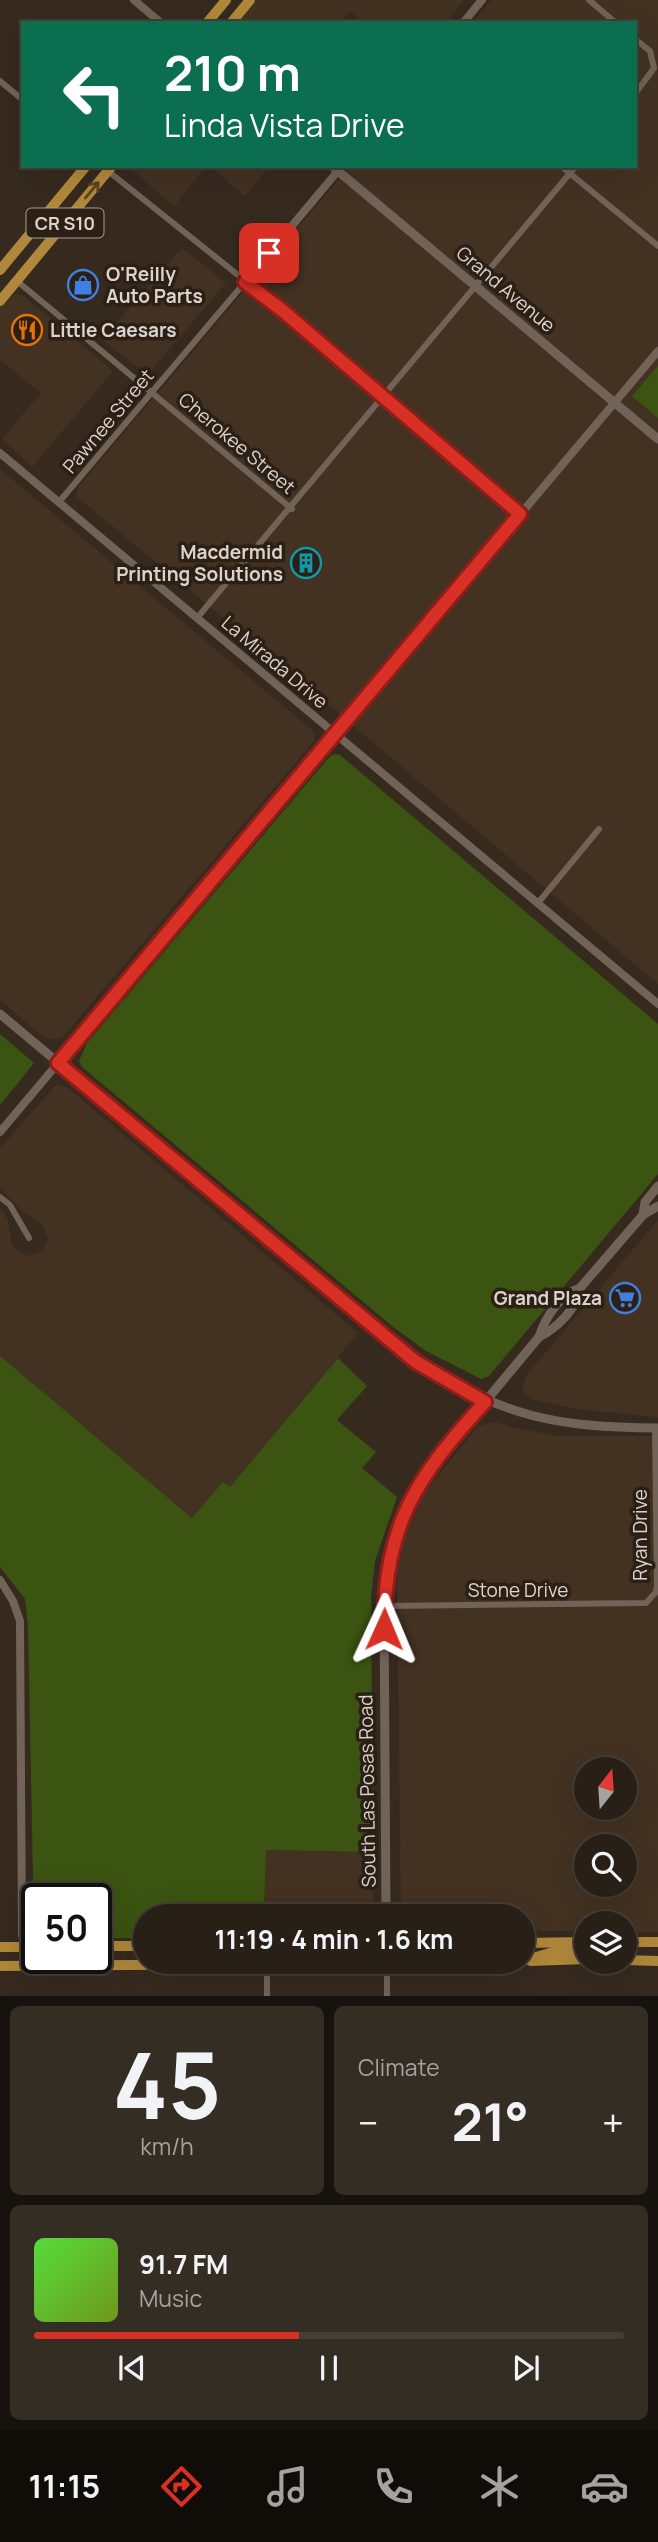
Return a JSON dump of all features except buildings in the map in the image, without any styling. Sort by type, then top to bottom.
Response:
[{"type":"main road","points":[[209,21],[226,0]]},
{"type":"main road","points":[[233,21],[250,0]]},
{"type":"main road","name":"CR S10","points":[[1,268],[84,168]]},
{"type":"main road","name":"Grand Avenue","points":[[337,168],[658,439]]},
{"type":"main road","name":"CR S10","points":[[0,301],[110,169]]},
{"type":"main road","points":[[0,1014],[416,1362],[485,1402],[552,1423],[656,1428]]},
{"type":"main road","name":"South Las Posas Road","points":[[643,1215],[645,1202],[658,1186]]},
{"type":"main road","name":"South Las Posas Road","points":[[386,1904],[384,1606],[390,1553],[413,1493],[440,1455],[539,1337],[554,1329],[578,1299],[580,1288],[643,1215],[658,1206]]},
{"type":"main road","points":[[535,1943],[574,1942]]},
{"type":"main road","points":[[637,1942],[658,1942]]},
{"type":"main road","points":[[112,1947],[133,1946]]},
{"type":"main road","points":[[0,1947],[21,1947]]},
{"type":"main road","points":[[535,1957],[553,1952],[574,1952]]},
{"type":"main road","points":[[535,1961],[574,1959]]},
{"type":"main road","points":[[637,1960],[658,1961]]},
{"type":"main road","points":[[0,1966],[21,1966]]},
{"type":"main road","points":[[112,1966],[133,1966]]},
{"type":"street","points":[[134,0],[160,21]]},
{"type":"street","points":[[465,21],[481,0]]},
{"type":"street","points":[[589,0],[614,21]]},
{"type":"street","points":[[637,41],[653,58],[650,77],[637,92]]},
{"type":"street","points":[[0,81],[21,98]]},
{"type":"street","name":"Pawnee Street","points":[[59,502],[245,282],[337,168]]},
{"type":"street","points":[[563,168],[658,246]]},
{"type":"street","points":[[197,618],[292,509],[574,168]]},
{"type":"street","points":[[110,169],[520,514]]},
{"type":"street","name":"Cherokee Street","points":[[1,268],[292,509]]},
{"type":"street","points":[[0,1132],[658,351]]},
{"type":"street","name":"La Mirada Drive","points":[[0,453],[658,1004]]},
{"type":"street","points":[[538,903],[599,829]]},
{"type":"street","points":[[0,1197],[9,1205],[29,1238]]},
{"type":"street","name":"Ryan Drive","points":[[651,1599],[657,1585],[656,1428]]},
{"type":"street","points":[[0,1580],[13,1601],[20,1621],[22,1883]]},
{"type":"street","name":"Stone Drive","points":[[384,1606],[638,1605],[651,1599]]},
{"type":"street","points":[[267,1974],[267,1996]]},
{"type":"street","points":[[387,1974],[387,1996]]},
{"type":"shaded area","points":[[257,0],[464,0],[447,21],[362,21],[350,11],[341,21],[239,21]]},
{"type":"shaded area","points":[[491,0],[658,0],[658,984],[336,711],[76,496],[78,487],[348,168],[637,168],[637,21],[474,21]]},
{"type":"shaded area","points":[[130,168],[204,168],[174,206]]},
{"type":"shaded area","points":[[212,168],[268,168],[245,196]]},
{"type":"shaded area","points":[[182,248],[226,283],[147,375],[102,339]]},
{"type":"shaded area","points":[[14,294],[22,295],[113,371],[32,467],[2,439],[41,393],[0,360],[0,307]]},
{"type":"shaded area","points":[[0,469],[313,731],[315,740],[62,1038],[53,1039],[44,1037],[0,1000]]},
{"type":"shaded area","points":[[57,1084],[68,1088],[358,1333],[230,1487],[223,1482],[193,1518],[0,1358],[0,1207],[8,1220],[12,1245],[22,1254],[28,1256],[42,1251],[48,1238],[42,1224],[23,1212],[0,1188],[0,1148]]},
{"type":"shaded area","name":"Grand Plaza","points":[[658,1220],[658,1417],[575,1409],[532,1399],[522,1389],[526,1376]]},
{"type":"shaded area","points":[[496,1422],[559,1436],[658,1436],[658,1932],[637,1932],[637,1911],[574,1911],[574,1931],[535,1931],[535,1904],[401,1904],[397,1572],[406,1534],[425,1492],[478,1426]]},
{"type":"shaded area","points":[[266,1850],[373,1852],[373,1904],[264,1904]]},
{"type":"green space","points":[[658,366],[658,418],[632,396]]},
{"type":"green space","points":[[340,755],[658,1024],[658,1174],[489,1376],[481,1379],[426,1351],[392,1326],[82,1067],[79,1061],[87,1043],[330,756]]},
{"type":"green space","points":[[0,1034],[34,1063],[0,1105]]},
{"type":"green space","points":[[0,1356],[192,1518],[223,1482],[230,1487],[338,1358],[367,1386],[337,1420],[376,1452],[362,1468],[397,1497],[375,1561],[371,1596],[373,1852],[266,1850],[264,1904],[133,1904],[133,1938],[112,1938],[112,1883],[33,1883],[28,1626],[25,1599],[0,1567]]},
{"type":"place","name":"O'Reilly Auto Parts","points":[[83,285]]},
{"type":"place","name":"Little Caesars","points":[[27,330]]},
{"type":"place","name":"Macdermid Printing Solutions","points":[[306,563]]},
{"type":"place","name":"Grand Plaza","points":[[625,1298]]},
{"type":"route","points":[[269,253],[245,282],[283,311],[520,514],[58,1063],[416,1362],[485,1402],[425,1474],[400,1520],[387,1564],[384,1629]]}]
